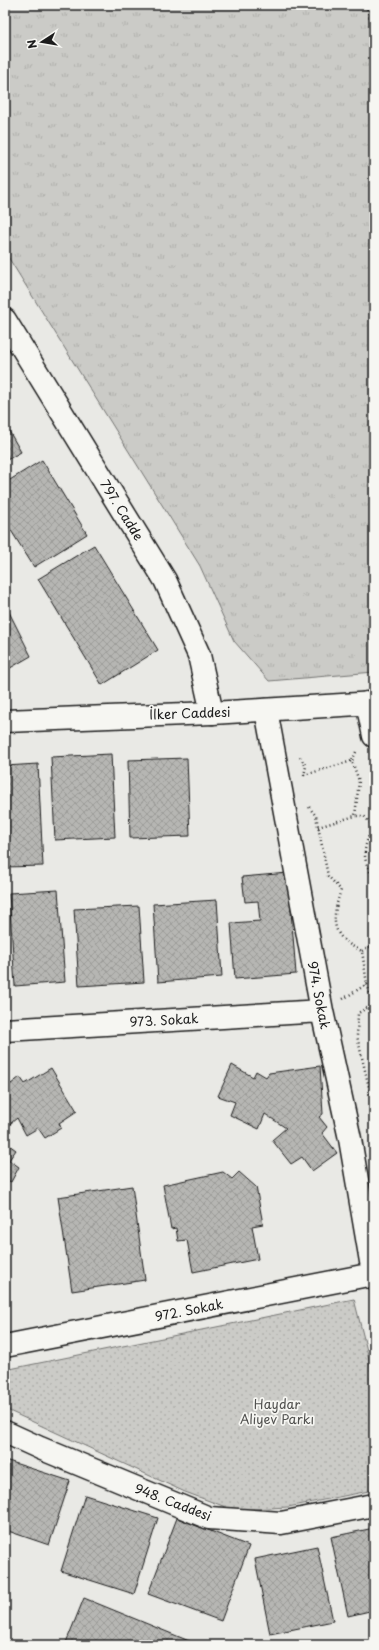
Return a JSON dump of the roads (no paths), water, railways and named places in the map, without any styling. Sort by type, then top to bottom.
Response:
[{"type":"street","name":"797. Cadde","points":[[5,320],[165,580],[199,655],[212,713]]},
{"type":"street","name":"İlker Caddesi","points":[[5,721],[266,710],[372,716]]},
{"type":"street","name":"974. Sokak","points":[[266,710],[322,1011],[350,1139],[373,1277]]},
{"type":"street","name":"973. Sokak","points":[[5,1030],[322,1011]]},
{"type":"street","name":"972. Sokak","points":[[5,1346],[373,1277]]},
{"type":"street","name":"948. Caddesi","points":[[5,1432],[47,1452],[208,1518],[280,1522],[374,1505]]},
{"type":"park label","name":"Haydar Aliyev Parkı","points":[[277,1412]]}]
